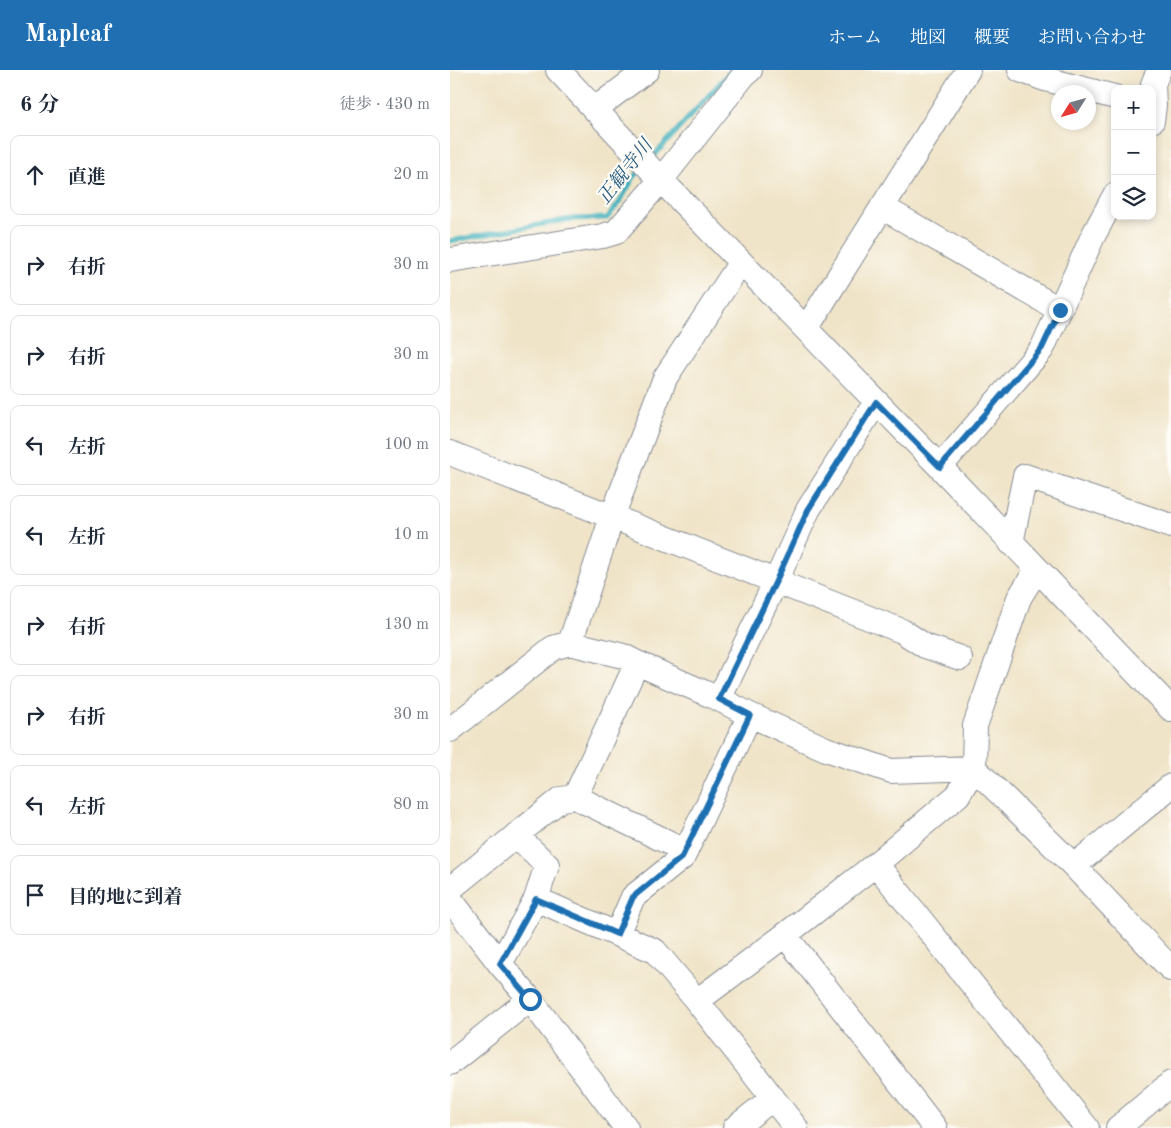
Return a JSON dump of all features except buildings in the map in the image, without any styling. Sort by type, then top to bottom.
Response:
[{"type":"street","points":[[558,70],[661,180],[940,467],[1171,709]]},
{"type":"street","points":[[595,109],[648,70]]},
{"type":"street","points":[[450,260],[604,236],[616,232],[661,180],[744,75],[750,70]]},
{"type":"street","points":[[806,329],[968,70]]},
{"type":"street","points":[[1020,70],[1045,79],[1111,96]]},
{"type":"street","points":[[1153,85],[1159,70]]},
{"type":"street","points":[[1156,113],[1171,125]]},
{"type":"street","points":[[940,467],[1042,348],[1092,236],[1111,202]]},
{"type":"street","points":[[882,208],[1060,310]]},
{"type":"street","points":[[570,643],[612,517],[665,378],[741,262]]},
{"type":"street","points":[[719,699],[808,510],[876,402]]},
{"type":"street","points":[[450,453],[902,631],[925,646],[960,658]]},
{"type":"street","points":[[1011,543],[1025,476],[1171,526]]},
{"type":"street","points":[[697,1001],[876,864],[958,795],[974,768],[975,726],[1019,598],[1037,569]]},
{"type":"street","points":[[450,730],[553,648],[570,643],[623,656],[826,749],[891,771],[974,768],[1074,866],[1171,969]]},
{"type":"street","points":[[575,797],[638,663]]},
{"type":"street","points":[[617,934],[633,897],[682,857],[686,851],[750,715]]},
{"type":"street","points":[[1074,866],[1171,786]]},
{"type":"street","points":[[450,889],[561,799],[575,797],[686,851]]},
{"type":"street","points":[[500,964],[536,899],[547,865],[516,835]]},
{"type":"street","points":[[876,864],[1086,1128]]},
{"type":"street","points":[[450,899],[500,964],[530,999],[622,1126]]},
{"type":"street","points":[[536,899],[654,951],[697,1001],[796,1128]]},
{"type":"street","points":[[785,935],[935,1128]]},
{"type":"street","points":[[450,1063],[530,999]]},
{"type":"street","points":[[1118,1128],[1171,1083]]},
{"type":"street","points":[[736,1128],[773,1098]]},
{"type":"waterway","name":"正観寺川","points":[[651,159],[732,70]]},
{"type":"waterway","name":"正観寺川","points":[[450,241],[571,219],[607,218],[619,203],[634,177],[642,169]]},
{"type":"route","points":[[530,999],[500,964],[536,899],[617,934],[633,897],[682,857],[750,715],[719,699],[808,510],[876,402],[940,467],[1042,348],[1060,310]]}]
